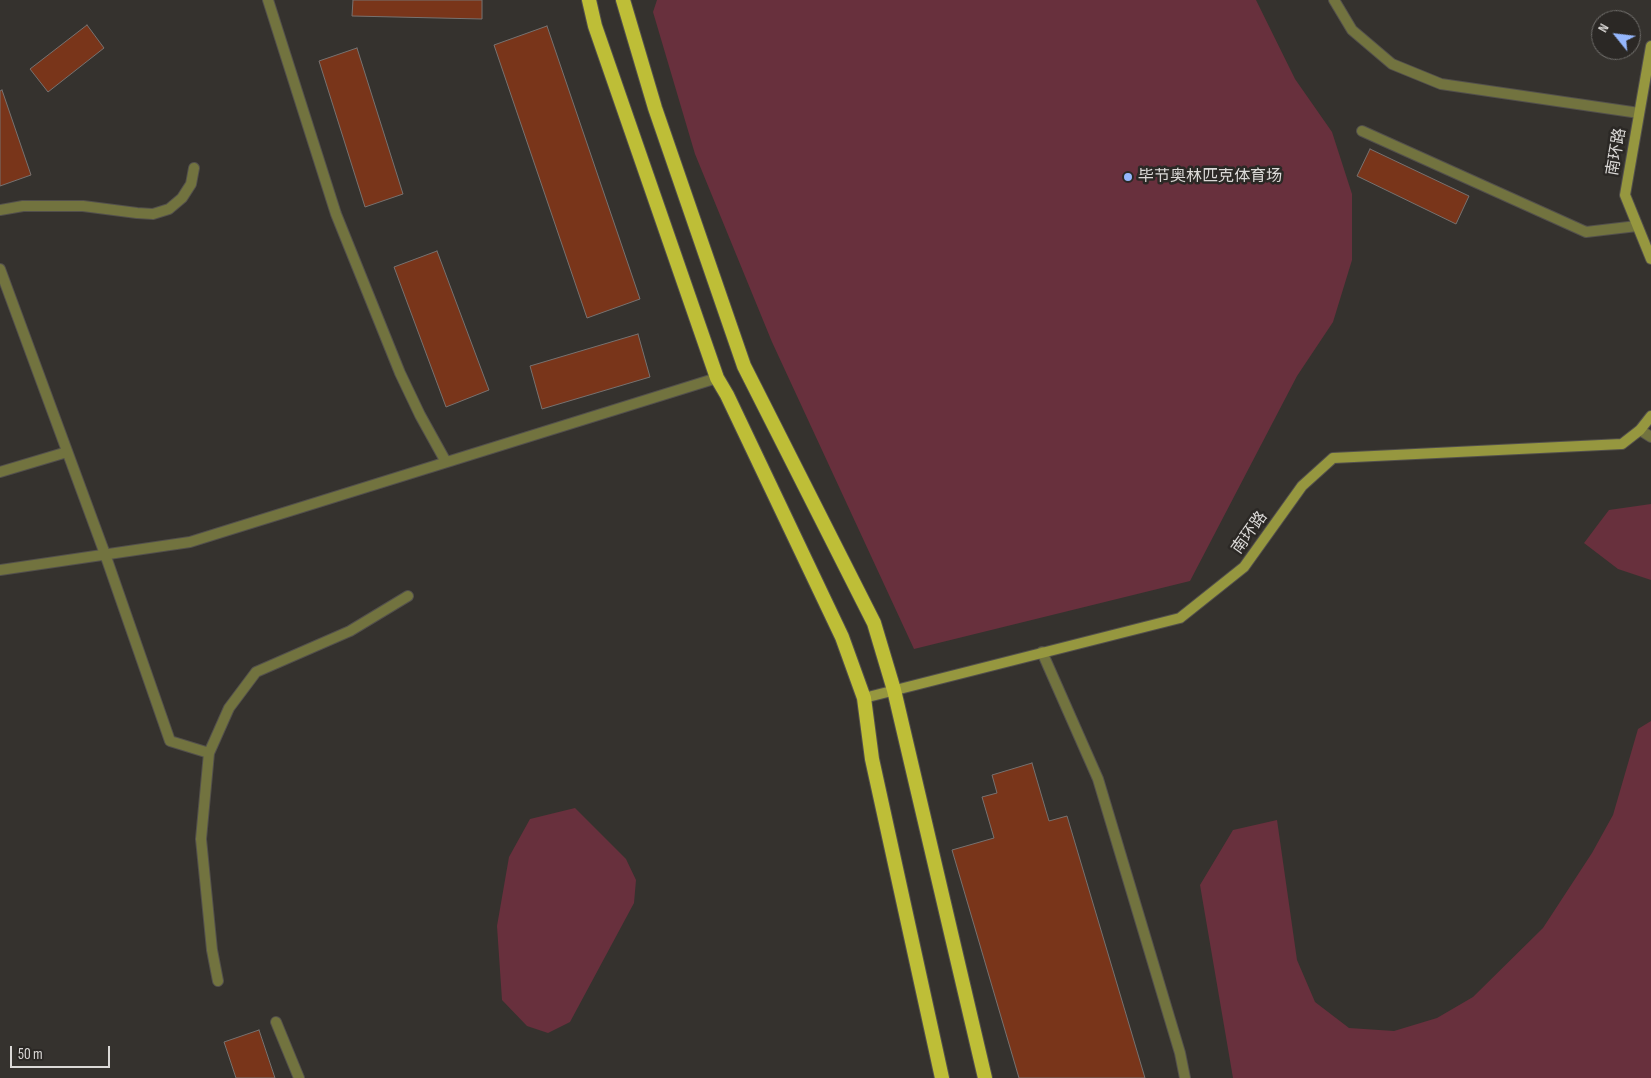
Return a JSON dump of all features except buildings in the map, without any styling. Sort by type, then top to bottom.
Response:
[{"type":"highway","points":[[589,0],[594,26],[717,378],[727,395],[842,637],[864,698],[872,758],[942,1078]]},
{"type":"highway","points":[[624,0],[655,108],[744,366],[874,623],[894,690],[985,1078]]},
{"type":"main road","name":"南环路","points":[[1651,46],[1625,195],[1651,259]]},
{"type":"main road","name":"南环路","points":[[864,698],[1180,618],[1244,567],[1302,486],[1333,458],[1622,444],[1640,430],[1651,416]]},
{"type":"street","points":[[268,0],[336,214],[400,373],[420,415],[446,462]]},
{"type":"street","points":[[1334,0],[1352,30],[1392,64],[1441,84],[1639,113]]},
{"type":"street","points":[[1362,131],[1586,232],[1637,226]]},
{"type":"street","points":[[0,210],[23,206],[82,206],[153,214],[169,209],[182,198],[191,184],[194,168]]},
{"type":"street","points":[[0,269],[105,554],[170,741],[209,753]]},
{"type":"street","points":[[0,570],[190,542],[717,378]]},
{"type":"street","points":[[1640,430],[1651,437]]},
{"type":"street","points":[[0,472],[67,452]]},
{"type":"street","points":[[218,981],[212,950],[201,839],[209,753],[229,708],[256,672],[350,631],[408,596]]},
{"type":"street","points":[[1042,652],[1098,779],[1177,1043],[1185,1078]]},
{"type":"street","points":[[276,1022],[299,1078]]},
{"type":"shaded area","points":[[657,0],[1256,0],[1295,79],[1332,132],[1352,194],[1352,260],[1333,322],[1297,376],[1190,581],[914,649],[772,342],[695,154],[653,12]]},
{"type":"shaded area","points":[[1651,504],[1651,580],[1618,569],[1584,543],[1609,510]]},
{"type":"shaded area","points":[[1651,721],[1651,1078],[1233,1078],[1200,885],[1233,830],[1277,820],[1297,960],[1315,1002],[1349,1028],[1394,1031],[1437,1018],[1473,997],[1543,928],[1592,853],[1613,815],[1638,729]]},
{"type":"shaded area","points":[[575,808],[626,859],[636,880],[634,903],[570,1022],[548,1033],[527,1026],[502,1000],[497,926],[509,857],[530,819]]},
{"type":"place","name":"毕节奥林匹克体育场","points":[[1128,177]]}]
